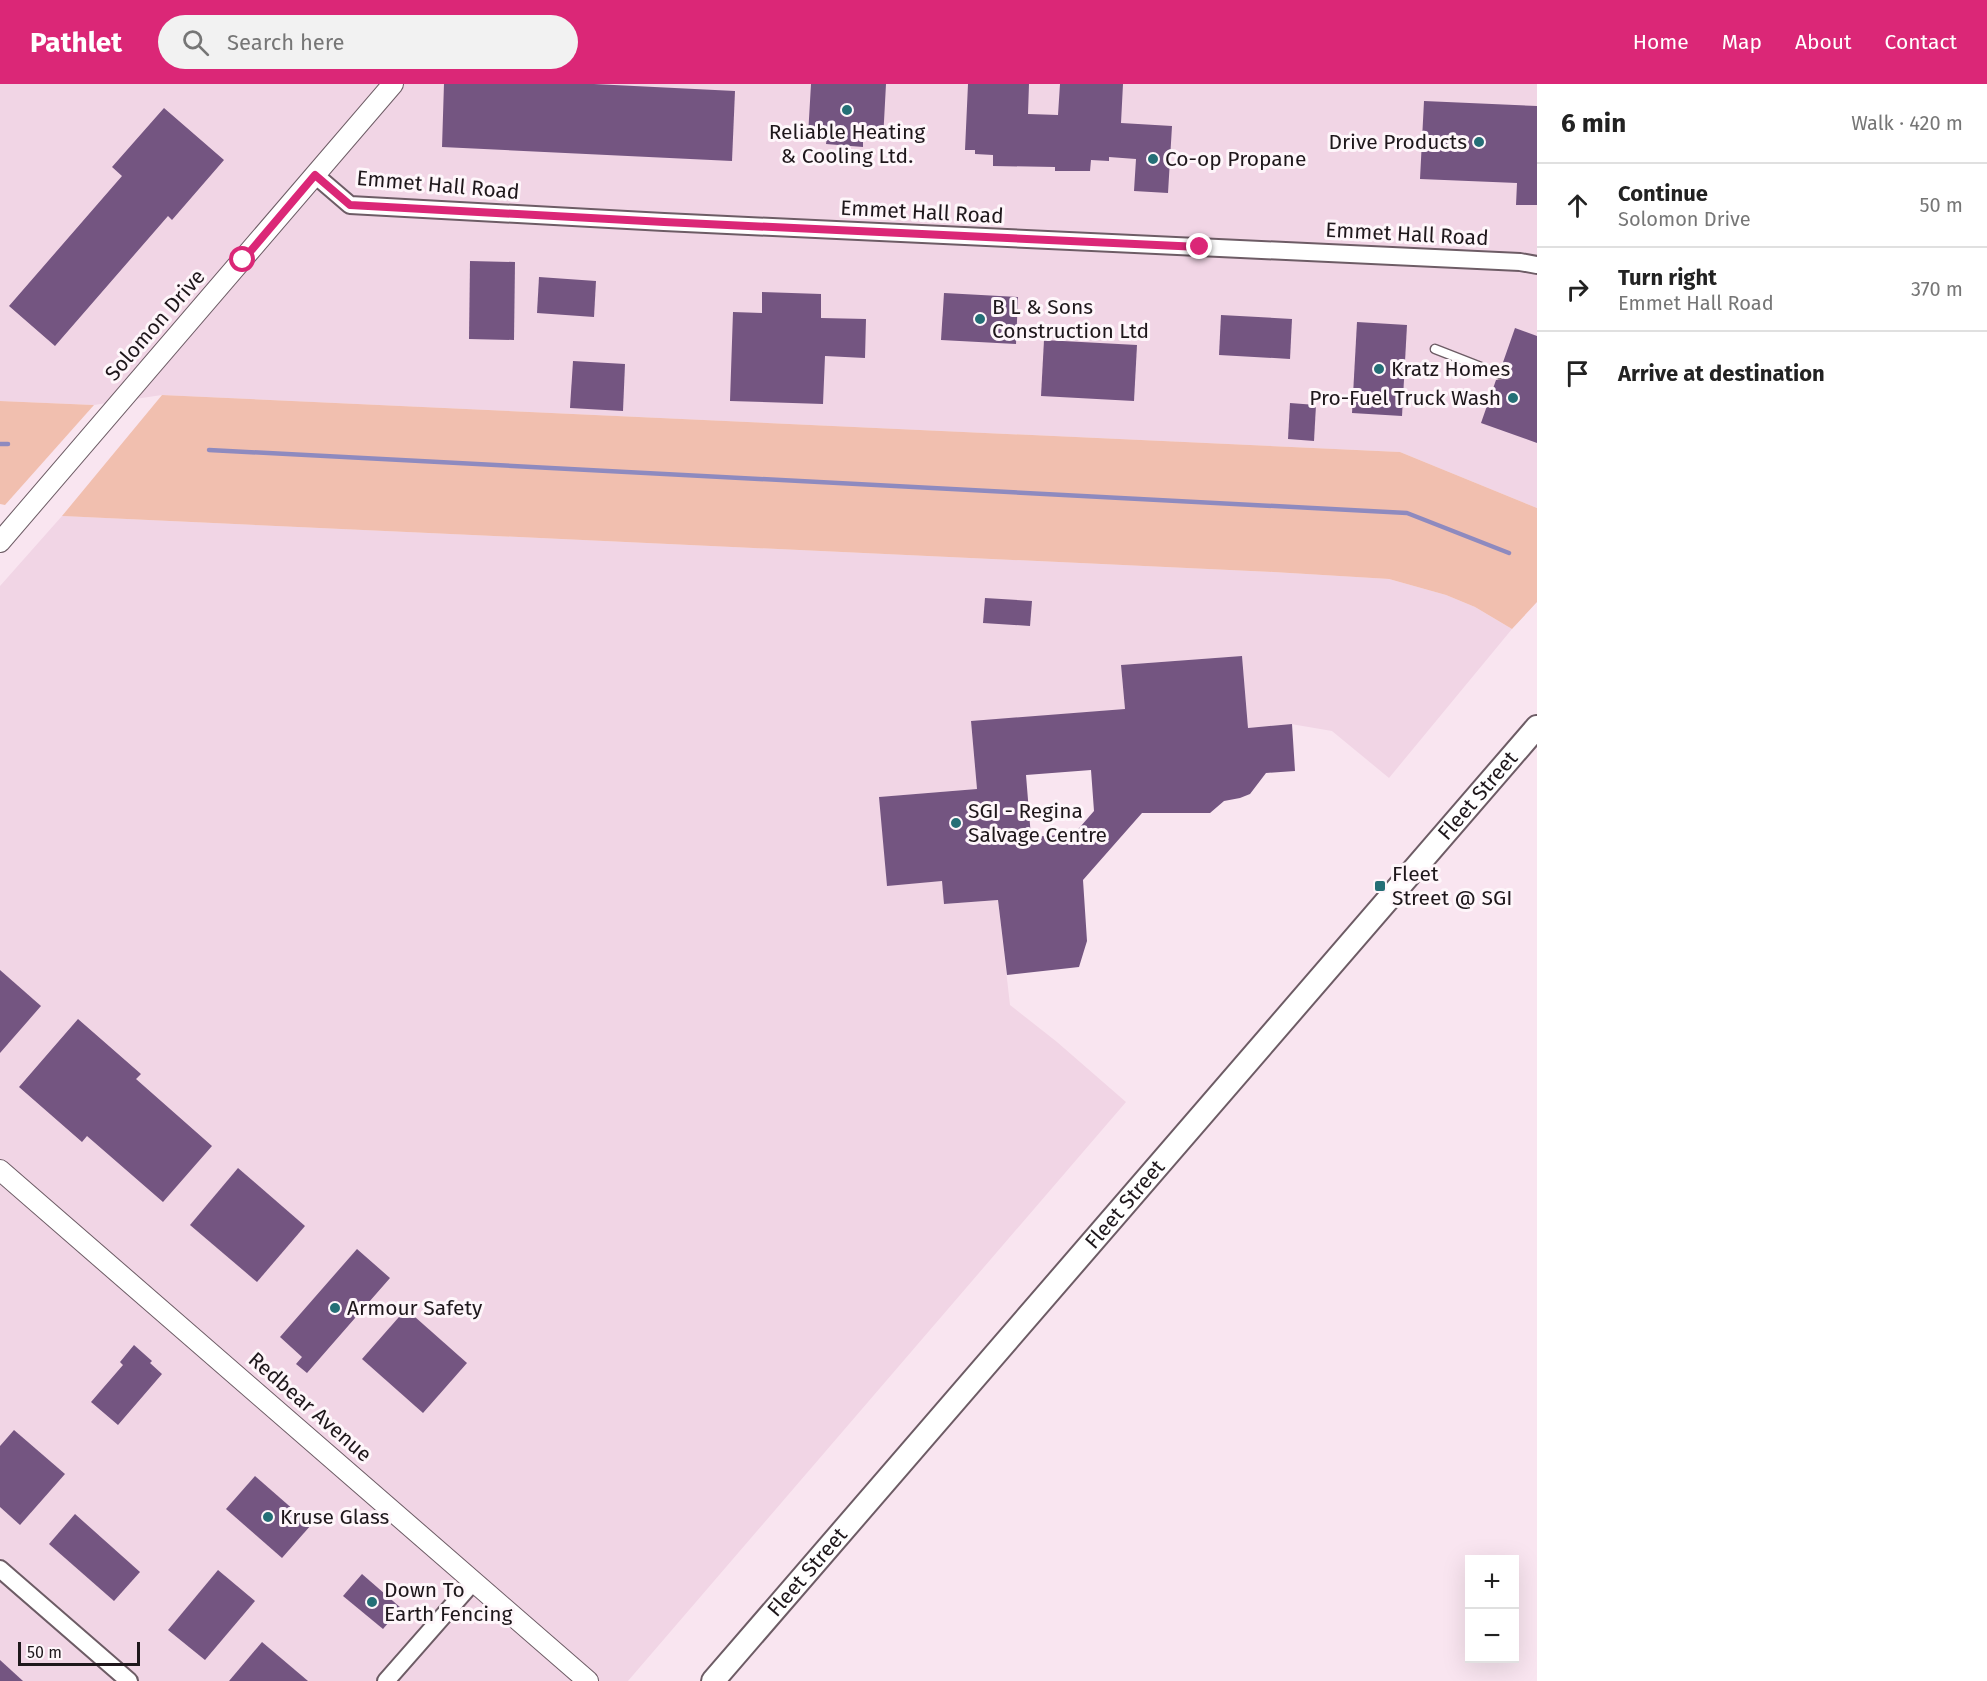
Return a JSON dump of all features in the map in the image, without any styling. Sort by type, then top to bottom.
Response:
[{"type":"main road","name":"Fleet Street","points":[[713,1681],[1537,727]]},
{"type":"street","name":"Solomon Drive","points":[[0,542],[393,84]]},
{"type":"street","name":"Emmet Hall Road","points":[[315,175],[350,205],[675,223],[1520,262],[1537,265]]},
{"type":"street","name":"Redbear Avenue","points":[[0,1170],[588,1681]]},
{"type":"street","points":[[0,1569],[129,1681]]},
{"type":"street","points":[[386,1681],[473,1582]]},
{"type":"lane","points":[[1435,349],[1498,374]]},
{"type":"shaded area","points":[[0,84],[1537,84],[1537,508],[1400,452],[162,395],[94,405],[0,401]]},
{"type":"shaded area","points":[[162,395],[1400,452],[1537,508],[1537,602],[1512,629],[1475,607],[1446,595],[1389,579],[62,516]]},
{"type":"shaded area","points":[[0,401],[94,405],[5,505],[0,504]]},
{"type":"shaded area","points":[[62,516],[1389,579],[1446,595],[1475,607],[1512,629],[1389,778],[1332,731],[1291,724],[1248,728],[1242,656],[1121,665],[1125,709],[971,722],[977,789],[880,797],[887,885],[942,881],[945,904],[998,900],[1010,1005],[1126,1102],[628,1681],[0,1681],[0,586]]},
{"type":"building","points":[[444,84],[594,84],[735,91],[732,161],[442,147]]},
{"type":"building","name":"Reliable Heating & Cooling Ltd.","points":[[811,84],[886,84],[883,140],[863,139],[863,147],[826,144],[827,137],[808,136]]},
{"type":"building","points":[[968,84],[1029,84],[1028,114],[1058,115],[1060,84],[1123,84],[1121,123],[1172,126],[1168,193],[1134,191],[1136,159],[1109,157],[1109,161],[1091,160],[1090,171],[1055,171],[1055,167],[993,166],[993,155],[975,154],[975,150],[965,150]]},
{"type":"building","name":"Drive Products","points":[[1424,101],[1537,106],[1537,205],[1516,205],[1517,183],[1420,179]]},
{"type":"building","points":[[164,108],[224,160],[172,220],[168,216],[55,346],[9,306],[122,176],[112,167]]},
{"type":"building","points":[[470,261],[515,262],[514,340],[469,339]]},
{"type":"building","points":[[539,277],[596,281],[594,317],[537,313]]},
{"type":"building","points":[[762,292],[821,294],[821,318],[866,319],[865,358],[825,356],[823,404],[730,401],[733,312],[762,313]]},
{"type":"building","name":"B L & Sons Construction Ltd","points":[[944,293],[1018,297],[1016,344],[941,340]]},
{"type":"building","points":[[1221,315],[1292,319],[1290,359],[1219,355]]},
{"type":"building","name":"Kratz Homes","points":[[1357,322],[1407,325],[1402,416],[1352,413]]},
{"type":"building","name":"Pro-Fuel Truck Wash","points":[[1515,328],[1537,336],[1537,443],[1481,423],[1496,380],[1505,376],[1501,368]]},
{"type":"building","points":[[1044,340],[1137,345],[1134,401],[1041,396]]},
{"type":"building","points":[[573,361],[625,364],[623,411],[570,408]]},
{"type":"building","points":[[1290,403],[1316,405],[1314,441],[1288,439]]},
{"type":"building","points":[[985,598],[1032,601],[1030,626],[983,623]]},
{"type":"building","name":"SGI - Regina Salvage Centre","points":[[1242,656],[1248,728],[1292,724],[1295,771],[1266,773],[1250,794],[1224,801],[1210,813],[1142,813],[1083,880],[1087,941],[1079,967],[1007,975],[998,900],[944,904],[942,881],[887,886],[879,797],[977,789],[971,721],[1125,709],[1121,665]],"holes":[[[1091,770],[1094,811],[1074,834],[1031,837],[1026,775]]]},
{"type":"building","points":[[0,970],[41,1006],[0,1053]]},
{"type":"building","points":[[78,1019],[141,1074],[136,1079],[212,1146],[163,1202],[87,1136],[82,1142],[19,1087]]},
{"type":"building","points":[[238,1168],[305,1226],[257,1282],[190,1225]]},
{"type":"building","name":"Armour Safety","points":[[357,1249],[390,1278],[307,1373],[296,1364],[302,1357],[280,1337]]},
{"type":"building","points":[[406,1309],[467,1363],[423,1413],[362,1359]]},
{"type":"building","points":[[134,1345],[152,1361],[150,1363],[162,1374],[118,1425],[91,1402],[123,1365],[120,1362]]},
{"type":"building","points":[[14,1430],[65,1474],[20,1525],[0,1507],[0,1446]]},
{"type":"building","name":"Kruse Glass","points":[[255,1476],[311,1525],[282,1558],[226,1509]]},
{"type":"building","points":[[75,1514],[140,1572],[114,1601],[49,1544]]},
{"type":"building","points":[[218,1570],[255,1601],[205,1660],[168,1630]]},
{"type":"building","name":"Down To Earth Fencing","points":[[362,1574],[401,1608],[383,1629],[343,1596]]},
{"type":"building","points":[[262,1642],[308,1681],[229,1681]]},
{"type":"building","points":[[0,1660],[23,1681],[0,1681]]},
{"type":"waterway","points":[[0,444],[8,444]]},
{"type":"waterway","points":[[209,450],[1407,513],[1509,553]]},
{"type":"place","name":"Reliable Heating & Cooling Ltd.","points":[[847,110]]},
{"type":"place","name":"Drive Products","points":[[1479,142]]},
{"type":"place","name":"Co-op Propane","points":[[1153,159]]},
{"type":"place","name":"B L & Sons Construction Ltd","points":[[980,319]]},
{"type":"place","name":"Kratz Homes","points":[[1379,369]]},
{"type":"place","name":"Pro-Fuel Truck Wash","points":[[1513,398]]},
{"type":"place","name":"SGI - Regina Salvage Centre","points":[[956,823]]},
{"type":"place","name":"Fleet Street @ SGI","points":[[1380,886]]},
{"type":"place","name":"Armour Safety","points":[[335,1308]]},
{"type":"place","name":"Kruse Glass","points":[[268,1517]]},
{"type":"place","name":"Down To Earth Fencing","points":[[372,1602]]},
{"type":"route","points":[[243,260],[315,175],[350,205],[1200,247]]}]
